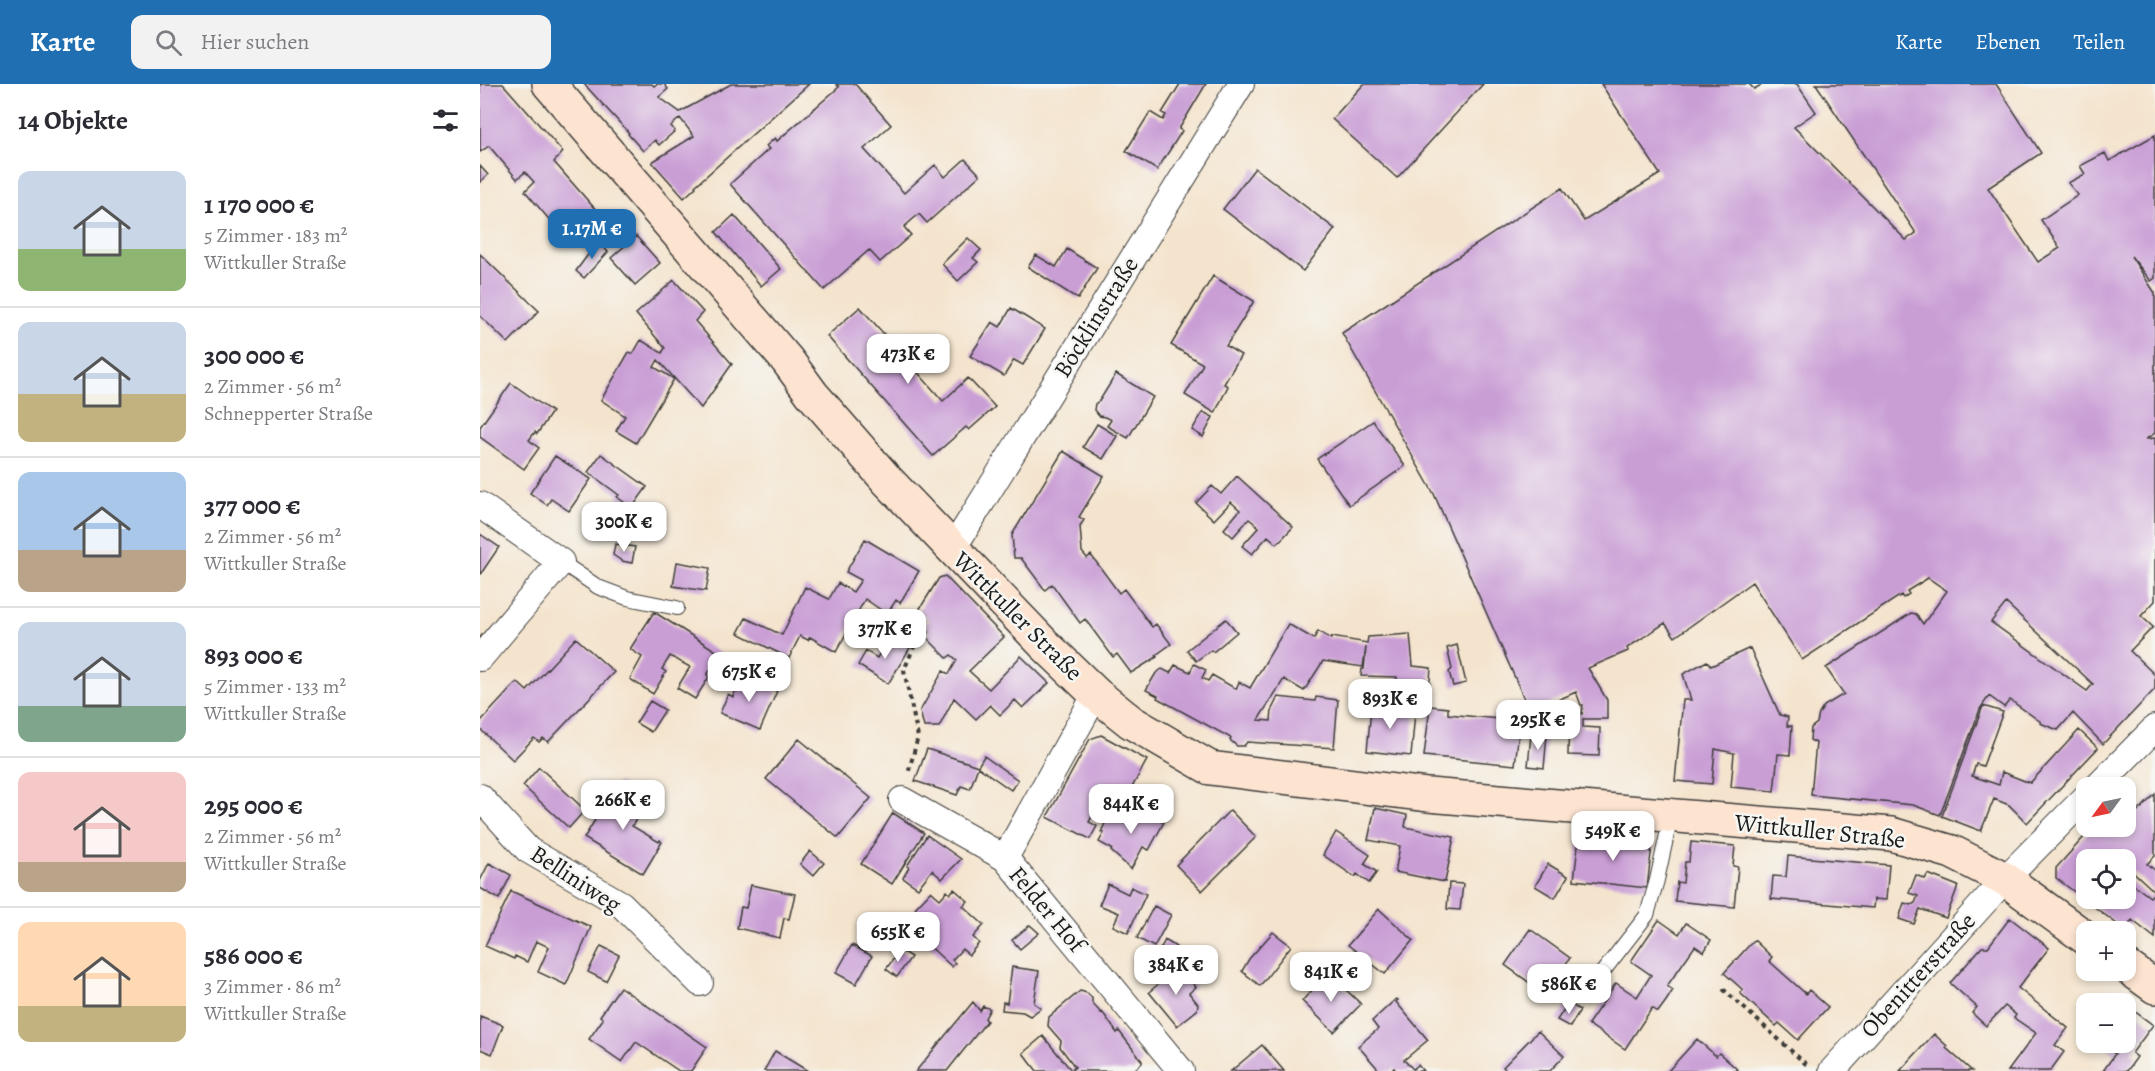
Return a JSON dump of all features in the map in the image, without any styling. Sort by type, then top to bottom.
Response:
[{"type":"main road","name":"Wittkuller Straße","points":[[549,84],[787,360],[812,394],[952,550],[1096,694],[1131,722],[1210,768],[1428,795],[1891,834],[1952,852],[2005,879],[2076,931]]},
{"type":"main road","points":[[2136,973],[2155,987]]},
{"type":"street","name":"Böcklinstraße","points":[[952,550],[1241,84]]},
{"type":"street","points":[[480,505],[561,562],[480,658]]},
{"type":"street","name":"Felder Hof","points":[[1005,858],[1096,694]]},
{"type":"street","points":[[2107,777],[2155,728]]},
{"type":"street","name":"Belliniweg","points":[[480,797],[528,850],[621,904],[700,982]]},
{"type":"street","name":"Felder Hof","points":[[902,800],[1005,858],[1181,1071]]},
{"type":"street","name":"Obenitterstraße","points":[[1832,1071],[2005,879],[2076,807]]},
{"type":"lane","points":[[561,562],[598,587],[627,598],[677,608]]},
{"type":"lane","points":[[1591,987],[1647,915],[1671,816]]},
{"type":"path","points":[[897,628],[916,642],[904,670],[918,737],[902,800]]},
{"type":"path","points":[[1723,989],[1814,1071]]},
{"type":"building","points":[[480,84],[503,84],[563,152],[554,162],[596,210],[564,237],[525,191],[534,182],[525,172],[517,179],[489,146],[480,152]]},
{"type":"building","points":[[584,84],[652,84],[654,86],[664,84],[668,89],[659,97],[680,112],[731,84],[809,84],[684,198],[652,162],[694,136],[680,118],[671,126],[675,131],[659,145],[655,140],[643,151]]},
{"type":"building","points":[[836,84],[855,84],[891,125],[864,149],[904,193],[935,165],[945,177],[965,159],[980,175],[927,223],[919,214],[904,227],[911,235],[880,262],[869,250],[824,290],[730,184],[769,149],[766,146],[775,138],[777,141],[839,87]]},
{"type":"building","points":[[1180,84],[1206,84],[1179,129],[1182,131],[1157,170],[1126,151],[1150,112],[1163,120],[1166,115],[1162,113]]},
{"type":"building","points":[[1364,84],[1483,84],[1397,178],[1332,119]]},
{"type":"building","points":[[1601,84],[1749,84],[1754,89],[1763,84],[1797,84],[1816,112],[1794,127],[1906,240],[1916,233],[1816,84],[1996,84],[2041,153],[1988,188],[2038,262],[2060,248],[2041,220],[2078,195],[2068,183],[2085,174],[2080,166],[2105,153],[2109,161],[2155,135],[2155,278],[2151,281],[2131,256],[2155,293],[2155,433],[2146,439],[2155,438],[2155,601],[2141,616],[2153,627],[2130,651],[2155,675],[2155,689],[2103,744],[2073,713],[2058,730],[2040,723],[2010,700],[2004,707],[1989,696],[1980,709],[1940,815],[1913,805],[1811,795],[1816,743],[1810,740],[1811,728],[1817,723],[1824,706],[1844,694],[1826,668],[1911,613],[1916,614],[1923,624],[1947,591],[1928,578],[1907,591],[1909,594],[1903,598],[1901,595],[1802,660],[1752,582],[1675,637],[1665,623],[1627,648],[1628,651],[1588,668],[1607,700],[1607,719],[1583,719],[1583,727],[1600,728],[1599,756],[1568,755],[1569,713],[1582,714],[1583,705],[1576,692],[1530,712],[1434,494],[1342,333],[1562,188],[1584,221],[1660,174]],"holes":[[[2006,603],[2093,684],[2087,691],[1991,622]]]},
{"type":"building","points":[[480,166],[488,175],[480,182]]},
{"type":"building","points":[[1255,168],[1335,229],[1303,271],[1223,209]]},
{"type":"building","points":[[734,215],[781,269],[761,286],[716,232]]},
{"type":"building","points":[[636,236],[660,263],[635,285],[611,258]]},
{"type":"building","points":[[968,238],[981,250],[973,258],[978,262],[958,281],[942,264]]},
{"type":"building","points":[[598,241],[608,252],[584,278],[576,271]]},
{"type":"building","points":[[1067,249],[1097,268],[1078,299],[1028,267],[1036,255],[1056,267]]},
{"type":"building","points":[[480,254],[539,311],[508,343],[480,316]]},
{"type":"building","points":[[1213,276],[1254,301],[1226,346],[1241,355],[1224,384],[1228,386],[1215,413],[1185,395],[1203,364],[1171,345]]},
{"type":"building","points":[[674,280],[703,312],[695,321],[732,364],[701,408],[658,360],[654,367],[674,379],[636,443],[616,431],[625,416],[601,400],[629,352],[633,354],[641,340],[662,353],[665,348],[636,314]]},
{"type":"building","points":[[860,307],[943,401],[968,378],[995,407],[969,430],[966,427],[933,456],[827,336]]},
{"type":"building","points":[[1011,308],[1045,329],[1023,365],[1014,360],[1004,376],[970,356],[992,322],[1000,327]]},
{"type":"building","points":[[1116,374],[1153,397],[1128,438],[1107,426],[1111,420],[1099,416],[1094,410],[1095,404],[1100,400]]},
{"type":"building","points":[[511,383],[552,412],[537,434],[535,432],[529,440],[539,448],[524,469],[480,437],[480,427]]},
{"type":"building","points":[[1203,412],[1213,417],[1203,437],[1192,430]]},
{"type":"building","points":[[1373,421],[1405,466],[1349,505],[1317,459]]},
{"type":"building","points":[[1097,424],[1117,436],[1103,459],[1083,447]]},
{"type":"building","points":[[1063,451],[1104,476],[1079,517],[1084,520],[1080,526],[1082,552],[1087,558],[1091,555],[1119,593],[1124,589],[1152,627],[1156,624],[1171,644],[1156,655],[1157,657],[1131,673],[1117,654],[1113,657],[1085,619],[1080,623],[1052,584],[1045,590],[1021,558],[1014,558],[1012,535]]},
{"type":"building","points":[[601,454],[647,487],[632,508],[617,497],[619,495],[588,472]]},
{"type":"building","points":[[555,456],[591,479],[569,511],[551,499],[547,505],[530,493]]},
{"type":"building","points":[[1237,476],[1293,527],[1277,544],[1268,536],[1252,554],[1242,546],[1259,527],[1249,519],[1233,537],[1224,529],[1240,510],[1231,502],[1214,520],[1196,503],[1212,486],[1221,494]]},
{"type":"building","points":[[480,534],[499,547],[480,575]]},
{"type":"building","points":[[865,539],[919,571],[900,603],[896,600],[887,614],[865,599],[836,652],[810,637],[808,640],[800,636],[789,658],[738,633],[746,618],[782,635],[805,587],[829,599],[838,583],[853,592],[861,580],[846,572]]},
{"type":"building","points":[[615,544],[635,547],[632,563],[622,561],[613,555]]},
{"type":"building","points":[[677,562],[710,568],[706,591],[673,586]]},
{"type":"building","points":[[945,576],[1004,637],[969,671],[989,689],[1021,656],[1049,683],[1023,708],[1015,700],[1000,715],[990,705],[976,719],[954,698],[939,727],[924,727],[920,711],[943,671],[949,674],[957,660],[951,655],[947,658],[926,637],[929,632],[924,627],[928,619],[919,610],[939,578]]},
{"type":"building","points":[[654,612],[721,654],[695,699],[677,688],[690,667],[670,656],[662,669],[666,672],[653,694],[630,679],[642,657],[630,649]]},
{"type":"building","points":[[1226,619],[1237,632],[1213,652],[1211,650],[1196,661],[1187,650]]},
{"type":"building","points":[[1288,624],[1314,639],[1318,631],[1331,639],[1332,637],[1367,643],[1368,637],[1410,634],[1413,666],[1431,668],[1429,692],[1415,691],[1414,688],[1409,692],[1398,693],[1397,677],[1361,676],[1362,669],[1364,669],[1366,647],[1363,667],[1323,661],[1304,691],[1284,679],[1258,720],[1271,721],[1272,709],[1278,697],[1315,701],[1316,697],[1338,700],[1334,748],[1247,742],[1244,746],[1237,746],[1230,740],[1231,738],[1146,690],[1156,673],[1162,669],[1170,673],[1175,665],[1190,672],[1194,664],[1206,670],[1202,678],[1208,681],[1212,675],[1236,689],[1239,682],[1250,688]]},
{"type":"building","points":[[890,636],[910,648],[888,684],[858,665],[866,651],[877,658]]},
{"type":"building","points":[[576,638],[614,672],[548,742],[543,738],[539,742],[534,738],[513,760],[480,729],[480,722],[517,682],[527,691]]},
{"type":"building","points":[[1457,645],[1466,683],[1453,686],[1447,648]]},
{"type":"building","points":[[1750,648],[1780,715],[1788,717],[1787,726],[1792,726],[1790,755],[1778,754],[1774,791],[1731,787],[1734,753],[1715,749],[1712,784],[1675,781],[1683,700],[1691,700],[1683,674],[1707,661],[1711,666]]},
{"type":"building","points":[[742,675],[777,691],[760,730],[720,713],[728,694],[733,697]]},
{"type":"building","points":[[1376,696],[1390,698],[1389,711],[1415,713],[1411,756],[1367,751],[1371,709],[1374,709]]},
{"type":"building","points":[[650,701],[665,710],[651,732],[636,723]]},
{"type":"building","points":[[1430,706],[1448,708],[1448,714],[1499,719],[1500,712],[1521,714],[1515,765],[1424,756]]},
{"type":"building","points":[[1983,706],[2003,712],[1983,766],[1976,764],[1972,776],[1999,785],[2002,772],[2030,783],[2079,730],[2098,748],[2027,823],[2009,805],[1994,799],[1981,831],[1942,816]]},
{"type":"building","points":[[1531,734],[1547,735],[1544,768],[1528,766]]},
{"type":"building","points":[[1101,735],[1147,760],[1120,809],[1102,798],[1089,822],[1097,826],[1090,839],[1047,817],[1090,739]]},
{"type":"building","points":[[799,739],[871,798],[838,838],[766,779]]},
{"type":"building","points":[[927,749],[978,766],[984,756],[1018,780],[1011,790],[978,767],[970,789],[961,786],[957,795],[915,781]]},
{"type":"building","points":[[539,767],[585,810],[569,828],[523,786]]},
{"type":"building","points":[[618,782],[642,796],[632,813],[638,816],[632,826],[662,842],[643,874],[584,838]]},
{"type":"building","points":[[2155,794],[2155,856],[2147,864],[2155,870],[2155,892],[2136,874],[2136,849],[2076,849],[2076,893],[2056,878],[2056,868],[2084,837],[2136,837],[2136,814]]},
{"type":"building","points":[[1135,806],[1164,822],[1149,850],[1143,847],[1131,869],[1111,851],[1112,849],[1099,842],[1109,815],[1125,823]]},
{"type":"building","points":[[1375,808],[1407,815],[1405,827],[1454,837],[1445,882],[1395,872],[1400,846],[1368,840]]},
{"type":"building","points":[[1230,810],[1256,837],[1202,891],[1176,865]]},
{"type":"building","points":[[893,813],[924,833],[892,884],[861,864]]},
{"type":"building","points":[[1336,832],[1370,855],[1364,864],[1377,872],[1369,883],[1357,874],[1355,877],[1323,855]]},
{"type":"building","points":[[927,835],[961,859],[942,879],[932,870],[918,888],[903,878],[909,867],[907,866]]},
{"type":"building","points":[[1579,836],[1652,845],[1647,888],[1574,880]]},
{"type":"building","points":[[1691,842],[1735,846],[1733,866],[1738,867],[1734,907],[1675,901],[1677,882],[1683,883],[1685,862],[1689,862]]},
{"type":"building","points":[[810,851],[824,863],[813,876],[800,864]]},
{"type":"building","points":[[1788,856],[1889,865],[1886,900],[1874,899],[1873,908],[1771,899],[1773,876],[1786,877]]},
{"type":"building","points":[[489,863],[511,875],[499,899],[480,888],[480,881]]},
{"type":"building","points":[[1548,864],[1568,876],[1555,898],[1535,886]]},
{"type":"building","points":[[1928,874],[1958,886],[1946,918],[1920,909],[1914,924],[1899,919],[1904,903],[1911,905],[1915,903],[1918,896],[1909,893],[1916,875],[1925,879]]},
{"type":"building","points":[[1449,883],[1463,884],[1460,910],[1447,909]]},
{"type":"building","points":[[1108,884],[1128,894],[1131,887],[1146,894],[1128,933],[1113,926],[1119,913],[1099,905]]},
{"type":"building","points":[[751,885],[795,894],[789,919],[784,918],[780,938],[737,928],[741,907],[746,908]]},
{"type":"building","points":[[2136,886],[2150,897],[2155,892],[2155,938],[2136,921],[2113,921],[2097,909],[2136,909]]},
{"type":"building","points":[[954,889],[968,901],[963,906],[984,925],[973,937],[979,943],[969,955],[962,949],[952,960],[955,963],[952,967],[924,941],[927,938],[915,926],[924,916],[915,908],[931,891],[940,899],[947,891],[950,894]]},
{"type":"building","points":[[511,891],[591,927],[566,985],[538,972],[549,947],[536,941],[527,962],[515,956],[514,959],[485,946]]},
{"type":"building","points":[[1154,906],[1171,915],[1154,947],[1137,938]]},
{"type":"building","points":[[1379,909],[1413,940],[1385,974],[1348,945]]},
{"type":"building","points":[[2010,918],[2049,948],[2018,988],[2068,1028],[2055,1045],[2064,1052],[2050,1071],[2008,1071],[2036,1033],[2014,1018],[2016,1015],[2005,1006],[1986,1026],[1972,1013],[1977,1007],[1950,983],[1982,947],[1988,947]]},
{"type":"building","points":[[1659,920],[1679,934],[1686,923],[1711,940],[1704,952],[1695,946],[1667,986],[1673,990],[1666,1001],[1658,1012],[1652,1008],[1625,1049],[1588,1024],[1616,983],[1637,997],[1651,975],[1631,961]]},
{"type":"building","points":[[1030,925],[1039,933],[1020,949],[1012,940]]},
{"type":"building","points":[[1530,929],[1570,958],[1545,994],[1505,965]]},
{"type":"building","points":[[1273,932],[1291,946],[1260,986],[1242,971],[1249,959]]},
{"type":"building","points":[[1165,940],[1176,947],[1164,969],[1153,963]]},
{"type":"building","points":[[1754,940],[1772,957],[1769,961],[1806,994],[1809,990],[1828,1007],[1798,1040],[1779,1023],[1776,1026],[1740,993],[1743,990],[1724,973]]},
{"type":"building","points":[[852,945],[872,956],[856,984],[836,973]]},
{"type":"building","points":[[601,946],[619,955],[606,981],[588,972]]},
{"type":"building","points":[[900,950],[911,957],[897,977],[886,969]]},
{"type":"building","points":[[1012,967],[1039,971],[1034,1003],[1041,1008],[1030,1016],[1023,1012],[1002,1010],[1003,1002],[1007,1003]]},
{"type":"building","points":[[1179,967],[1196,987],[1189,993],[1198,1004],[1197,1010],[1177,1026],[1149,992]]},
{"type":"building","points":[[1328,973],[1361,1004],[1334,1032],[1302,1001]]},
{"type":"building","points":[[620,987],[707,1047],[691,1071],[679,1071],[636,1042],[622,1062],[589,1039],[603,1019],[600,1016]]},
{"type":"building","points":[[1080,991],[1092,998],[1092,1003],[1102,1012],[1117,1033],[1119,1031],[1142,1061],[1133,1071],[1037,1071],[1023,1053],[1043,1036],[1071,1070],[1075,1067],[1060,1047],[1061,1041],[1048,1026],[1049,1017]]},
{"type":"building","points":[[1396,999],[1398,1000],[1396,1002],[1428,1040],[1404,1060],[1413,1069],[1418,1065],[1423,1071],[1396,1071],[1394,1068],[1391,1071],[1380,1071],[1358,1046],[1378,1029],[1372,1021]]},
{"type":"building","points":[[973,1002],[980,1011],[983,1006],[990,1009],[985,1018],[987,1021],[947,1071],[916,1071]]},
{"type":"building","points":[[1568,1003],[1580,1010],[1570,1027],[1557,1020]]},
{"type":"building","points":[[2136,1012],[2153,1025],[2136,1048]]},
{"type":"building","points":[[480,1016],[503,1025],[492,1054],[480,1049]]},
{"type":"building","points":[[1538,1031],[1564,1056],[1550,1071],[1507,1071],[1503,1067]]},
{"type":"building","points":[[1934,1034],[1947,1046],[1946,1048],[1972,1071],[1900,1071]]},
{"type":"building","points":[[1697,1039],[1716,1056],[1719,1053],[1739,1071],[1668,1071]]},
{"type":"building","points":[[1262,1045],[1284,1071],[1231,1071]]},
{"type":"building","points":[[775,1051],[808,1071],[764,1071]]},
{"type":"building","points":[[2132,1053],[2137,1057],[2127,1071],[2103,1071],[2115,1054]]}]
